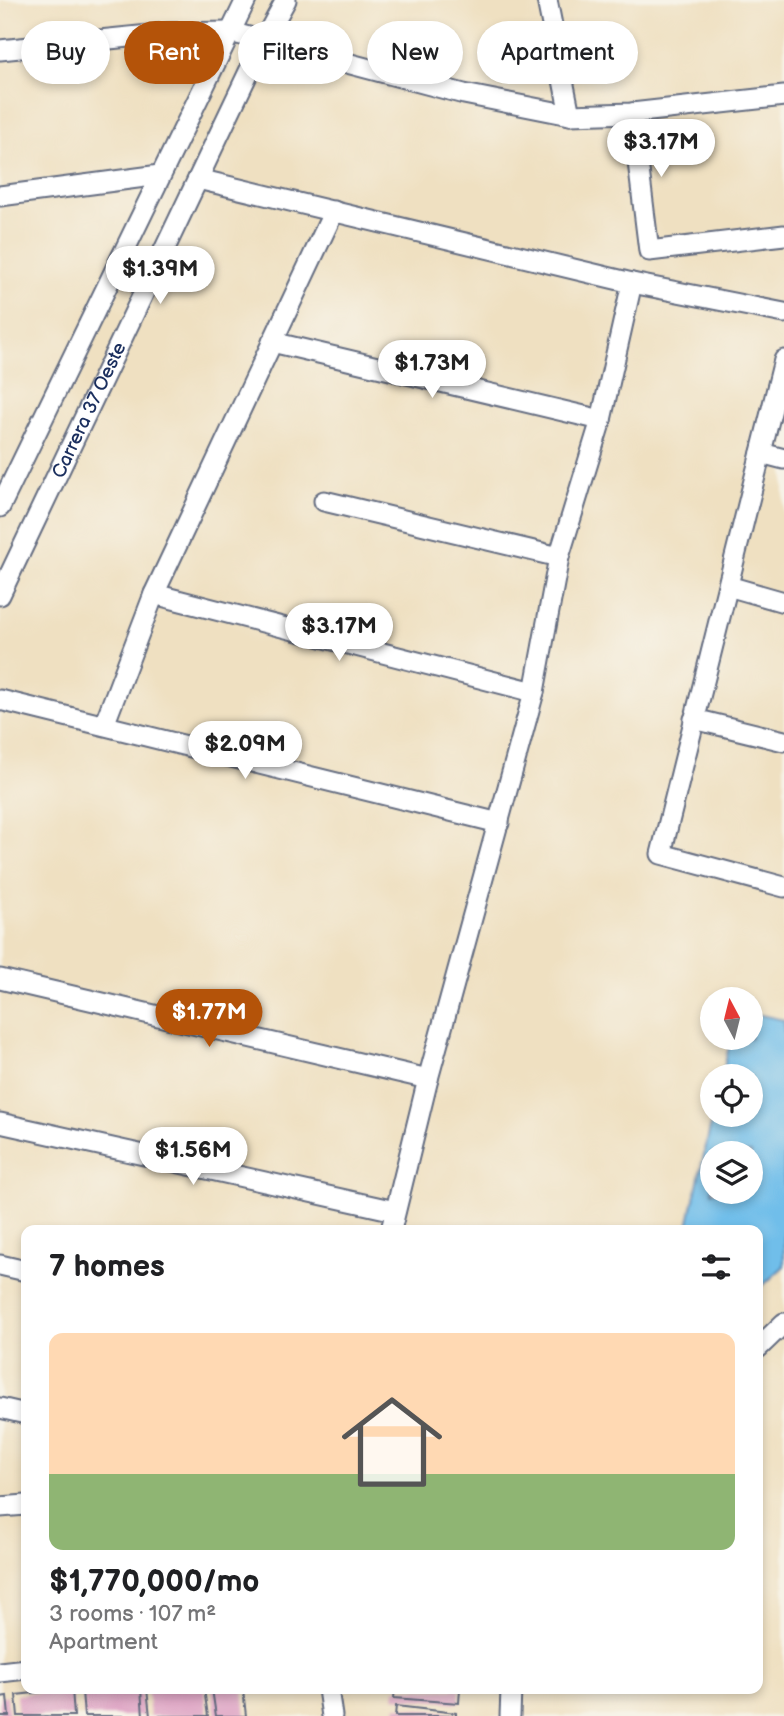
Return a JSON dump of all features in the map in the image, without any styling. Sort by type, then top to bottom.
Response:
[{"type":"street","name":"Carrera 37 Oeste","points":[[0,508],[246,0]]},
{"type":"street","name":"Carrera 37 Oeste","points":[[274,21],[286,0]]},
{"type":"street","points":[[547,0],[570,115]]},
{"type":"street","points":[[0,50],[169,33],[238,34]]},
{"type":"street","points":[[353,64],[464,94],[570,115],[632,113],[784,96]]},
{"type":"street","name":"Carrera 37 Oeste","points":[[0,595],[243,84]]},
{"type":"street","points":[[632,113],[649,251],[784,235]]},
{"type":"street","points":[[0,195],[160,175]]},
{"type":"street","points":[[198,179],[632,283],[784,313]]},
{"type":"street","points":[[104,725],[154,594],[334,211]]},
{"type":"street","points":[[0,1123],[393,1221],[428,1079],[534,692],[559,557],[601,420],[632,283]]},
{"type":"street","points":[[272,342],[601,420]]},
{"type":"street","points":[[784,360],[661,854],[784,887]]},
{"type":"street","points":[[761,453],[784,459]]},
{"type":"street","points":[[324,501],[559,557]]},
{"type":"street","points":[[728,586],[784,602]]},
{"type":"street","points":[[154,594],[534,692]]},
{"type":"street","points":[[0,700],[499,823]]},
{"type":"street","points":[[694,719],[784,741]]},
{"type":"street","points":[[0,979],[428,1079]]},
{"type":"street","points":[[0,1265],[21,1270]]},
{"type":"street","points":[[763,1343],[784,1324]]},
{"type":"street","points":[[0,1408],[21,1413]]},
{"type":"street","points":[[0,1507],[21,1505]]},
{"type":"street","points":[[0,1672],[21,1670]]},
{"type":"street","points":[[329,1694],[332,1716]]},
{"type":"street","points":[[510,1716],[511,1694]]},
{"type":"water","points":[[763,1016],[784,1020],[784,1266],[763,1285],[763,1225],[688,1225],[700,1173],[700,1204],[763,1204],[763,1141],[707,1141],[710,1127],[763,1127],[763,1064],[725,1064],[728,1050],[763,1050]]},
{"type":"building","points":[[72,1694],[74,1716],[18,1716],[16,1695]]},
{"type":"building","points":[[82,1694],[141,1694],[143,1716],[84,1716]]},
{"type":"building","points":[[148,1694],[205,1694],[208,1716],[150,1716]]},
{"type":"building","points":[[213,1694],[244,1694],[246,1716],[216,1716]]},
{"type":"building","points":[[394,1694],[460,1694],[459,1703],[394,1698]]},
{"type":"building","points":[[7,1696],[9,1716],[0,1716],[0,1697]]},
{"type":"building","points":[[396,1706],[456,1713],[456,1716],[395,1716]]}]
